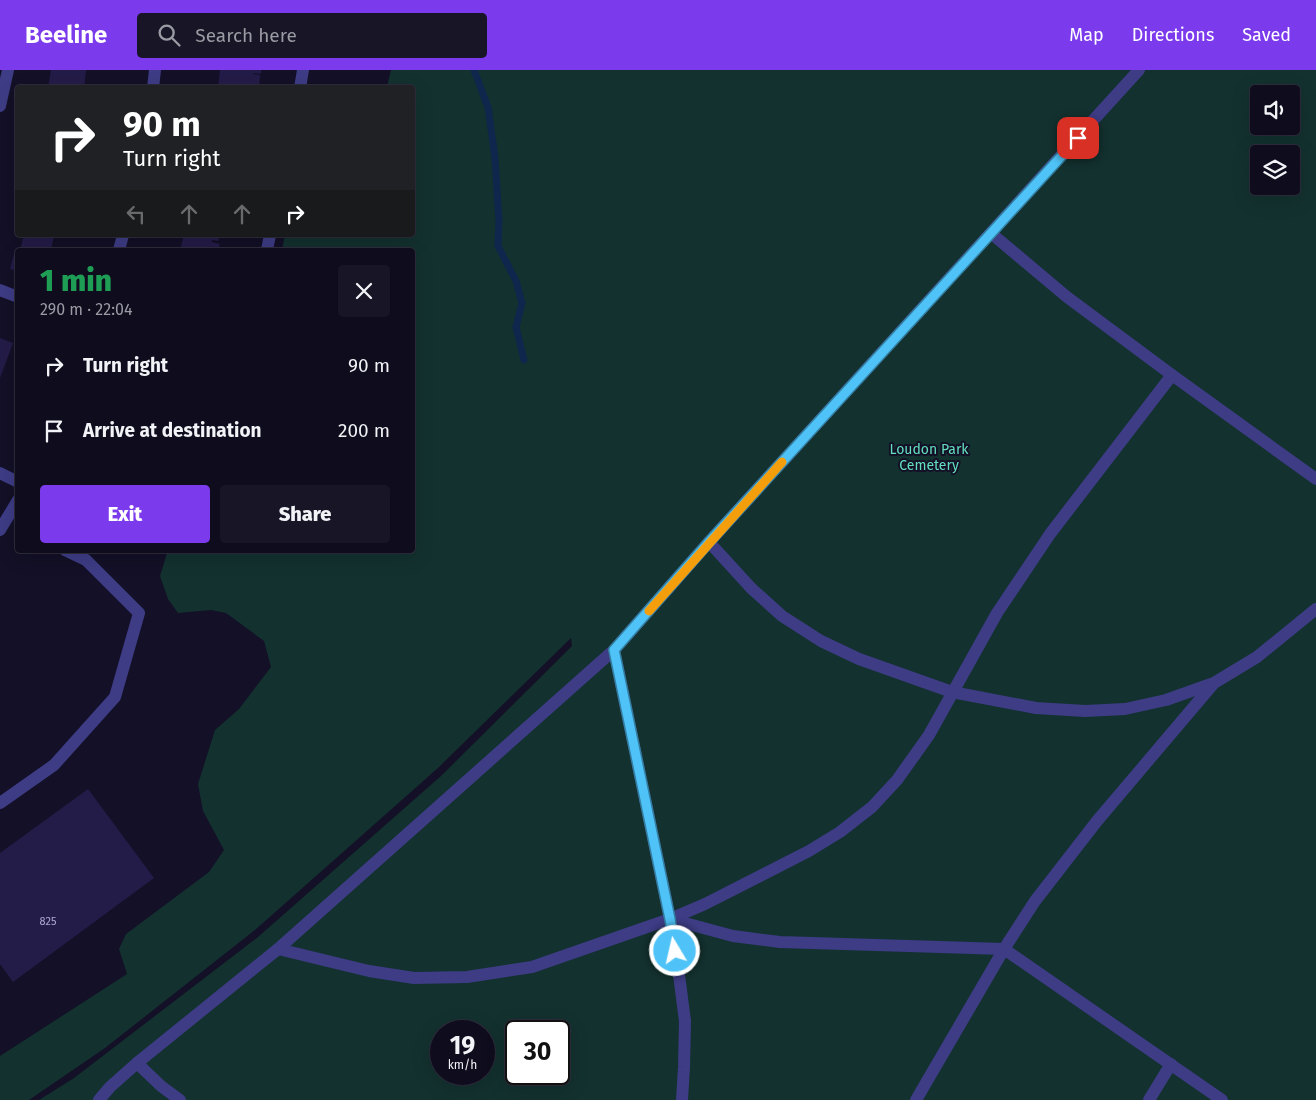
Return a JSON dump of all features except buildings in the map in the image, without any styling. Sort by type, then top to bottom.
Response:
[{"type":"street","points":[[0,106],[8,70]]},
{"type":"street","points":[[153,85],[155,70]]},
{"type":"street","points":[[300,85],[303,70]]},
{"type":"street","points":[[99,1100],[110,1087],[137,1063],[278,949],[614,650],[709,542],[992,234],[1139,70]]},
{"type":"street","points":[[992,234],[1067,297],[1316,480]]},
{"type":"street","points":[[0,290],[15,296]]},
{"type":"street","points":[[278,949],[369,971],[414,978],[467,977],[532,967],[670,919],[705,904],[809,851],[840,832],[872,807],[897,780],[929,735],[997,613],[1045,542],[1172,375]]},
{"type":"street","points":[[0,473],[15,480]]},
{"type":"street","points":[[3,525],[15,505]]},
{"type":"street","points":[[709,542],[751,588],[782,616],[821,641],[860,660],[952,692],[1036,708],[1086,711],[1125,710],[1166,700],[1214,683],[1257,657],[1316,608]]},
{"type":"street","points":[[0,803],[54,764],[115,697],[139,613],[86,560],[71,553]]},
{"type":"street","points":[[614,650],[670,919],[684,1021],[682,1100]]},
{"type":"street","points":[[916,1100],[1004,949],[1035,901],[1097,821],[1214,683]]},
{"type":"street","points":[[670,919],[733,936],[780,942],[1004,949],[1222,1100]]},
{"type":"street","points":[[137,1063],[161,1086],[180,1100]]},
{"type":"street","points":[[1149,1100],[1171,1064]]},
{"type":"green space","name":"Loudon Park Cemetery","points":[[391,70],[1316,70],[1316,1100],[39,1100],[74,1078],[258,937],[441,776],[572,646],[571,638],[438,768],[255,930],[105,1048],[29,1100],[0,1100],[0,1056],[127,974],[119,949],[126,934],[209,872],[224,850],[203,811],[198,784],[215,730],[239,709],[271,667],[264,641],[226,613],[211,610],[178,613],[168,599],[160,576],[167,553],[415,553],[415,248],[282,248],[285,237],[415,237],[415,85],[387,85]]},
{"type":"waterway","points":[[474,70],[488,107],[495,158],[499,222],[498,246],[516,281],[522,303],[516,327],[524,360]]},
{"type":"slow traffic","points":[[649,611],[782,462]]},
{"type":"route","points":[[675,951],[614,650],[709,542],[1078,138]]}]
